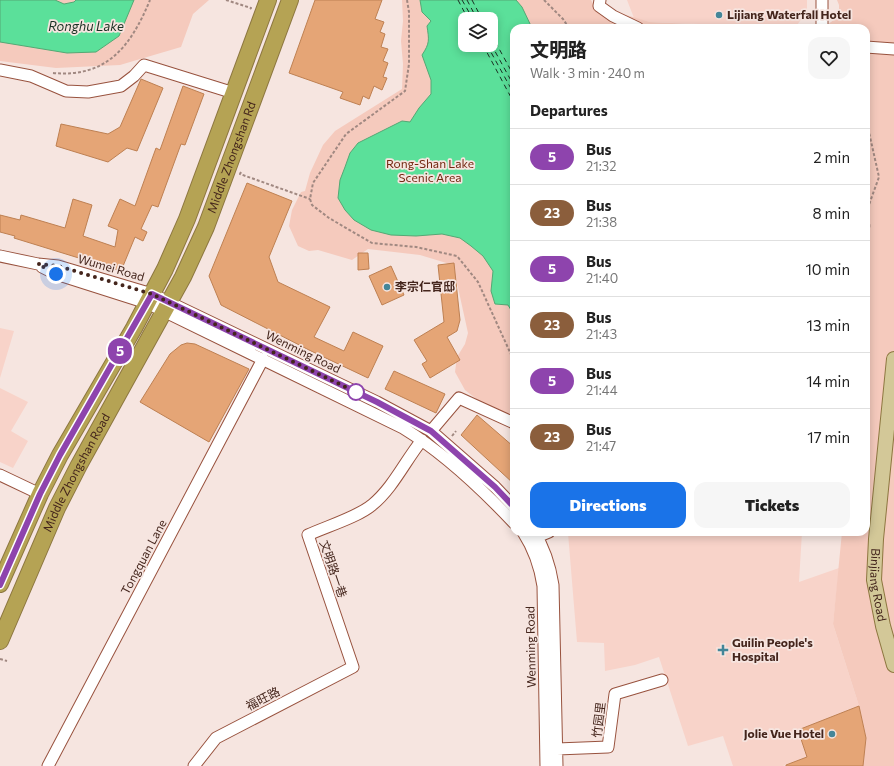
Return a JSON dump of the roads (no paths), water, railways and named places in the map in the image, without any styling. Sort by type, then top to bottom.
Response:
[{"type":"highway","name":"Middle Zhongshan Rd","points":[[150,298],[165,269],[187,219],[268,0]]},
{"type":"highway","name":"Middle Zhongshan Rd","points":[[167,306],[183,277],[206,227],[290,0]]},
{"type":"highway","name":"Middle Zhongshan Road","points":[[0,584],[40,494],[60,455],[150,298]]},
{"type":"highway","name":"Middle Zhongshan Road","points":[[0,641],[57,508],[79,465],[167,306]]},
{"type":"main road","name":"Binjiang Road","points":[[894,359],[876,538],[874,580],[883,626],[894,665]]},
{"type":"street","points":[[822,0],[822,24]]},
{"type":"street","points":[[596,2],[613,16],[630,24]]},
{"type":"street","points":[[870,47],[894,50]]},
{"type":"street","points":[[0,70],[31,76],[66,91],[88,92],[121,86],[134,76],[144,65],[234,93]]},
{"type":"street","name":"Wumei Road","points":[[0,256],[38,264],[58,266],[150,298],[167,306]]},
{"type":"street","name":"Wenming Road","points":[[167,306],[263,359],[403,428],[422,440],[458,469],[510,519]]},
{"type":"street","name":"Wenming Road","points":[[167,306],[377,402],[431,431],[495,487],[510,503]]},
{"type":"street","name":"Tongquan Lane","points":[[48,766],[263,359]]},
{"type":"street","points":[[431,431],[459,398],[510,421]]},
{"type":"street","name":"文明路一巷","points":[[353,667],[308,535],[371,507],[393,483],[422,440]]},
{"type":"street","points":[[0,475],[40,494]]},
{"type":"street","name":"Wenming Road","points":[[525,536],[534,551],[541,570],[543,586],[546,766]]},
{"type":"street","name":"Wenming Road","points":[[537,536],[543,546],[550,567],[553,585],[558,766]]},
{"type":"street","name":"福旺路","points":[[194,766],[216,738],[353,667]]},
{"type":"street","name":"竹园里","points":[[557,749],[608,747],[615,694],[662,680]]},
{"type":"water","name":"Ronghu Lake","points":[[0,0],[55,0],[64,4],[74,2],[76,0],[134,0],[119,36],[96,52],[67,53],[0,42]]},
{"type":"water","points":[[420,0],[516,0],[522,7],[530,24],[510,24],[510,308],[508,305],[495,304],[491,291],[493,271],[483,256],[460,238],[442,234],[416,236],[391,235],[371,230],[354,220],[345,210],[338,198],[340,180],[350,153],[358,143],[402,121],[410,122],[431,94],[431,80],[422,55],[428,44],[427,26],[431,21],[422,12]]},
{"type":"place","name":"Lijiang Waterfall Hotel","points":[[719,15]]},
{"type":"place","name":"李宗仁官邸","points":[[387,287]]},
{"type":"place","name":"Guilin People's Hospital","points":[[723,650]]},
{"type":"place","name":"Jolie Vue Hotel","points":[[832,734]]},
{"type":"park label","name":"Rong-Shan Lake Scenic Area","points":[[430,171]]}]
